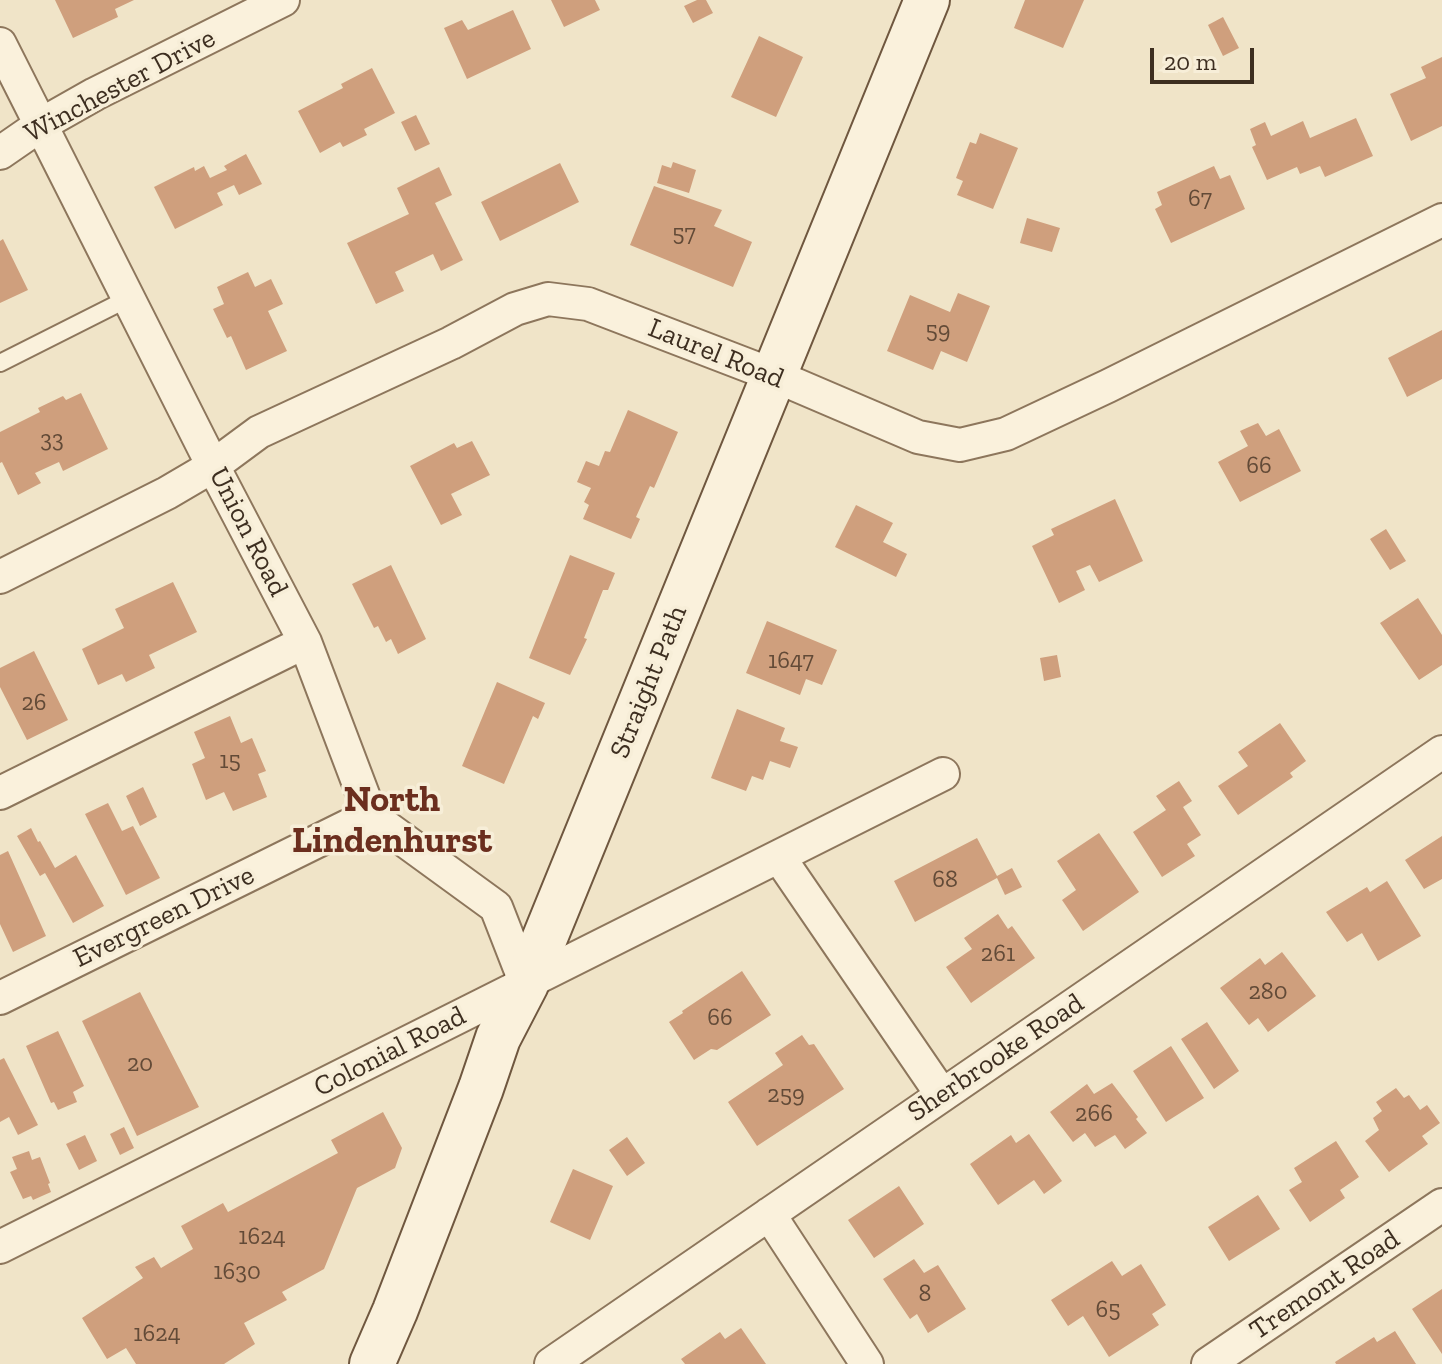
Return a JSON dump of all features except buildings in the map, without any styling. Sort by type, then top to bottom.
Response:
[{"type":"main road","name":"Straight Path","points":[[372,1364],[401,1297],[498,1038],[526,984],[927,0]]},
{"type":"street","name":"Winchester Drive","points":[[0,153],[42,124],[95,94],[283,0]]},
{"type":"street","name":"Union Road","points":[[0,44],[305,642],[371,816]]},
{"type":"street","name":"Laurel Road","points":[[0,577],[167,493],[213,466],[259,432],[451,343],[515,309],[548,299],[588,304],[773,375],[918,437],[960,445],[1006,434],[1442,220]]},
{"type":"street","points":[[0,793],[305,642]]},
{"type":"street","name":"Sherbrooke Road","points":[[551,1364],[1442,752]]},
{"type":"street","name":"Colonial Road","points":[[0,1247],[943,774]]},
{"type":"street","points":[[371,816],[496,907],[526,984]]},
{"type":"street","name":"Evergreen Drive","points":[[0,998],[371,816]]},
{"type":"street","points":[[779,857],[942,1095]]},
{"type":"street","name":"Tremont Road","points":[[1208,1364],[1442,1205]]},
{"type":"street","points":[[769,1214],[867,1364]]},
{"type":"lane","points":[[0,363],[129,298]]},
{"type":"district","name":"North Lindenhurst","points":[[392,822]]}]
